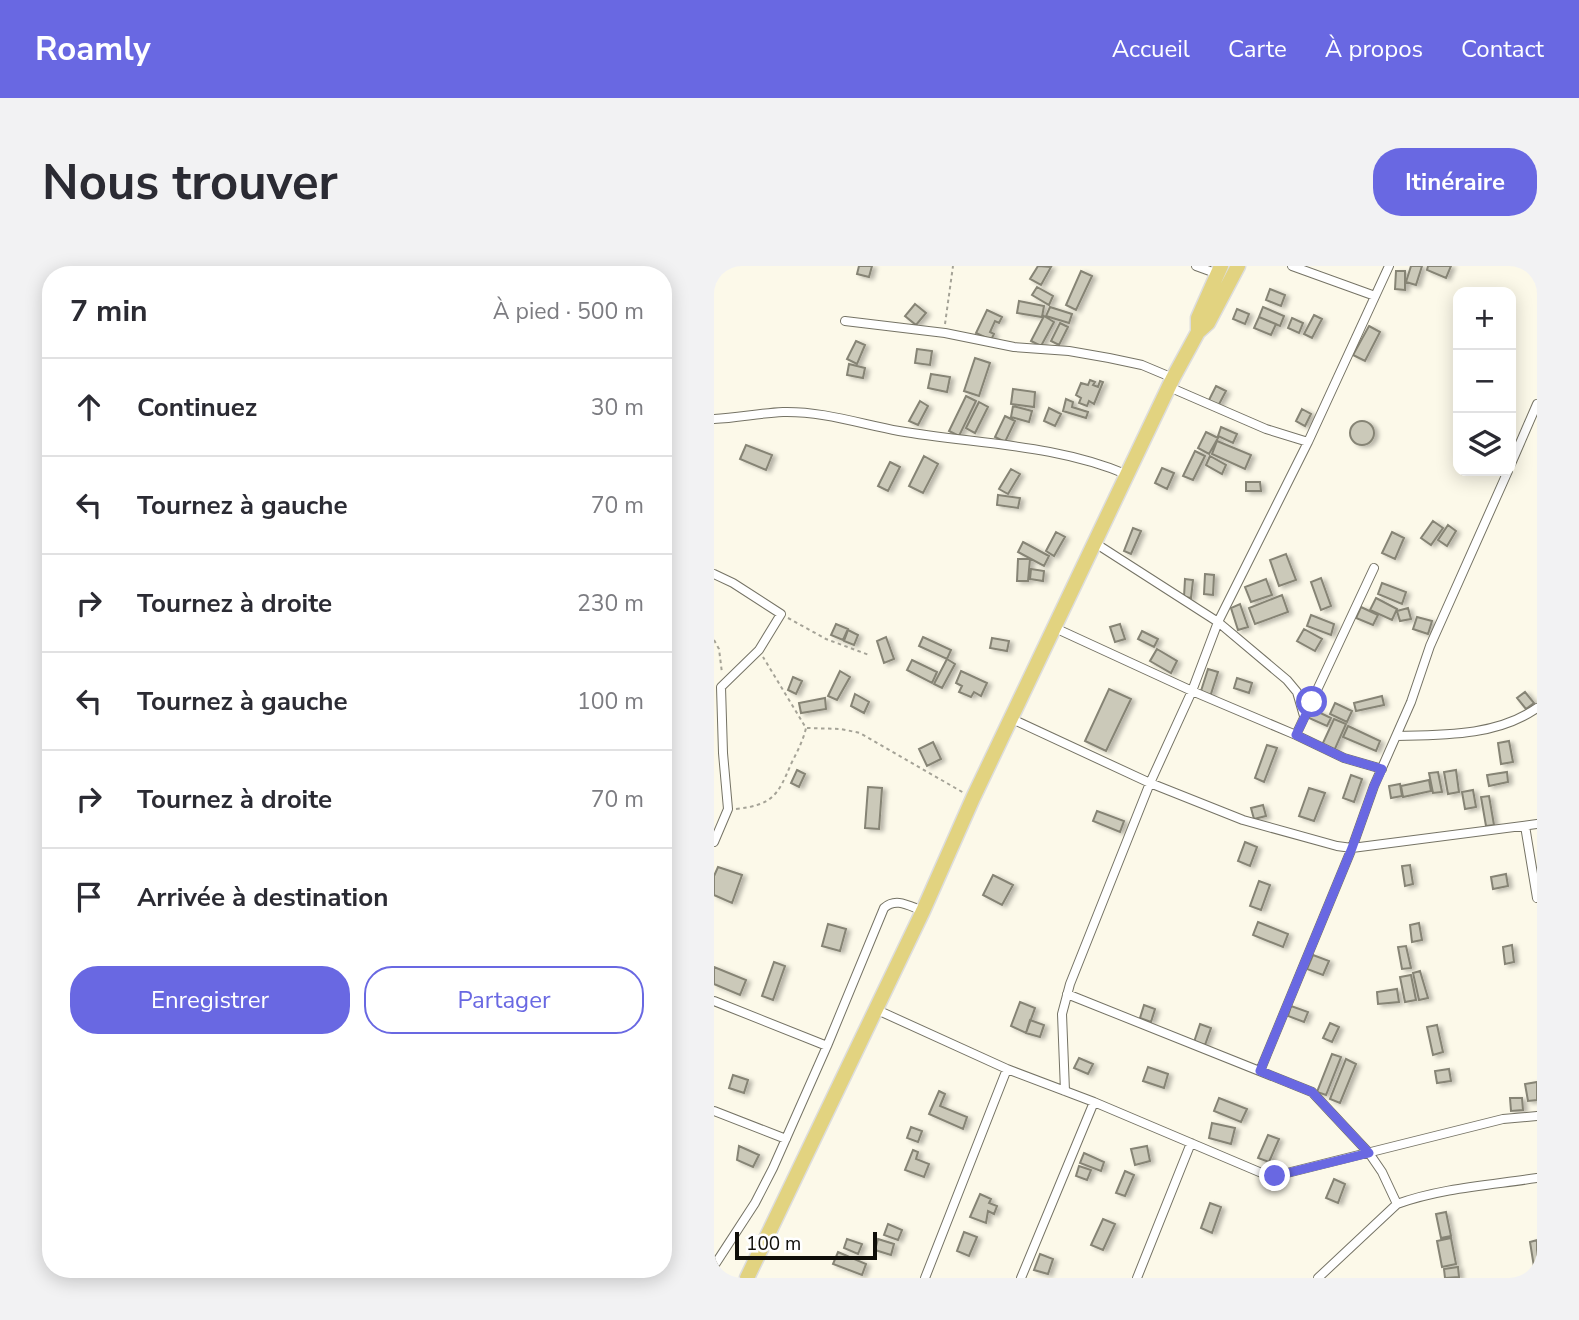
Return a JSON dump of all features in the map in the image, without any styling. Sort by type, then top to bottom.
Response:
[{"type":"highway","points":[[747,1278],[1171,383],[1198,332],[1208,323],[1238,266]]},
{"type":"highway","points":[[1198,332],[1198,318],[1219,270]]},
{"type":"street","points":[[1196,266],[1219,270]]},
{"type":"street","points":[[1293,266],[1375,296]]},
{"type":"street","points":[[1065,1091],[1062,1013],[1067,994],[1150,783],[1192,691],[1218,622],[1308,442],[1388,266]]},
{"type":"street","points":[[845,321],[944,333],[995,345],[1069,351],[1142,365],[1171,383],[1266,429],[1308,442]]},
{"type":"street","points":[[1516,452],[1537,404]]},
{"type":"street","points":[[714,419],[784,412],[818,415],[1072,457],[1104,464],[1128,475]]},
{"type":"street","points":[[1260,1071],[1352,848],[1374,786],[1397,736],[1430,646],[1506,476]]},
{"type":"street","points":[[1095,543],[1218,622],[1287,681],[1297,692],[1304,716]]},
{"type":"street","points":[[1296,735],[1374,568]]},
{"type":"street","points":[[714,574],[782,614],[759,650],[721,687],[728,809],[714,842]]},
{"type":"street","points":[[1055,628],[1344,758],[1382,769]]},
{"type":"street","points":[[1397,736],[1449,735],[1483,729],[1515,721],[1537,708]]},
{"type":"street","points":[[1012,719],[1150,783],[1273,830],[1352,848],[1537,824]]},
{"type":"street","points":[[1525,826],[1537,898]]},
{"type":"street","points":[[714,1266],[755,1203],[786,1139],[884,908],[890,902],[898,902],[923,911]]},
{"type":"street","points":[[1067,994],[1312,1092],[1369,1153],[1382,1172],[1397,1204]]},
{"type":"street","points":[[714,1001],[827,1046]]},
{"type":"street","points":[[875,1009],[1007,1069],[1094,1102],[1264,1174],[1275,1176],[1503,1119],[1537,1116]]},
{"type":"street","points":[[925,1278],[1007,1069]]},
{"type":"street","points":[[1021,1278],[1094,1102]]},
{"type":"street","points":[[714,1111],[786,1139]]},
{"type":"street","points":[[1138,1278],[1191,1143]]},
{"type":"street","points":[[1318,1278],[1397,1204],[1410,1199],[1537,1178]]},
{"type":"path","points":[[944,333],[953,266]]},
{"type":"path","points":[[782,614],[826,639],[869,655]]},
{"type":"path","points":[[714,640],[719,649],[723,669],[721,687]]},
{"type":"path","points":[[759,650],[806,728]]},
{"type":"path","points":[[806,728],[841,729],[860,733],[973,798]]},
{"type":"path","points":[[728,809],[760,804],[772,799],[782,788],[806,728]]},
{"type":"building","points":[[859,266],[872,266],[869,277],[857,274]]},
{"type":"building","points":[[1038,266],[1051,267],[1041,285],[1030,279]]},
{"type":"building","points":[[1411,266],[1422,266],[1416,285],[1406,282]]},
{"type":"building","points":[[1428,266],[1451,266],[1446,278],[1427,270]]},
{"type":"building","points":[[1081,271],[1092,276],[1076,310],[1066,305]]},
{"type":"building","points":[[1396,271],[1405,271],[1405,290],[1395,289]]},
{"type":"building","points":[[1037,287],[1053,296],[1049,305],[1032,295]]},
{"type":"building","points":[[1270,289],[1285,295],[1281,306],[1266,300]]},
{"type":"building","points":[[1019,301],[1044,306],[1042,317],[1017,313]]},
{"type":"building","points":[[915,304],[926,313],[916,325],[905,316]]},
{"type":"building","points":[[1050,307],[1072,314],[1069,323],[1046,316]]},
{"type":"building","points":[[1263,307],[1284,316],[1280,326],[1259,317]]},
{"type":"building","points":[[1237,309],[1249,314],[1245,324],[1233,319]]},
{"type":"building","points":[[987,310],[1002,317],[999,323],[995,321],[990,332],[994,334],[991,340],[976,333]]},
{"type":"building","points":[[1314,315],[1322,319],[1312,338],[1304,334]]},
{"type":"building","points":[[1044,316],[1054,322],[1041,346],[1031,341]]},
{"type":"building","points":[[1259,317],[1276,324],[1271,335],[1254,328]]},
{"type":"building","points":[[1292,318],[1303,323],[1299,333],[1288,328]]},
{"type":"building","points":[[1060,323],[1068,327],[1059,345],[1051,341]]},
{"type":"building","points":[[1369,326],[1380,332],[1365,361],[1353,355]]},
{"type":"building","points":[[856,341],[865,345],[857,364],[847,359]]},
{"type":"building","points":[[917,349],[932,351],[930,365],[915,363]]},
{"type":"building","points":[[975,358],[990,363],[979,396],[964,391]]},
{"type":"building","points":[[849,364],[865,368],[863,378],[847,375]]},
{"type":"building","points":[[931,374],[950,377],[947,392],[928,388]]},
{"type":"building","points":[[1090,380],[1098,387],[1100,381],[1103,382],[1094,404],[1089,401],[1087,406],[1079,403],[1081,398],[1076,395],[1081,383],[1088,385]]},
{"type":"building","points":[[1216,386],[1226,391],[1217,408],[1208,402]]},
{"type":"building","points":[[1013,389],[1035,392],[1034,407],[1011,404]]},
{"type":"building","points":[[966,396],[976,401],[959,436],[949,431]]},
{"type":"building","points":[[1066,399],[1073,402],[1072,407],[1088,412],[1086,418],[1063,411]]},
{"type":"building","points":[[920,401],[928,406],[918,425],[909,421]]},
{"type":"building","points":[[979,402],[988,407],[975,433],[966,428]]},
{"type":"building","points":[[1013,406],[1032,411],[1029,422],[1011,417]]},
{"type":"building","points":[[1049,408],[1061,414],[1055,426],[1044,421]]},
{"type":"building","points":[[1302,409],[1311,414],[1305,426],[1296,421]]},
{"type":"building","points":[[1005,416],[1015,421],[1005,442],[995,437]]},
{"type":"building","points":[[1362,421],[1373,428],[1374,433],[1367,444],[1362,445],[1351,438],[1350,433],[1357,422]]},
{"type":"building","points":[[1221,427],[1237,434],[1233,443],[1218,436]]},
{"type":"building","points":[[1206,432],[1218,438],[1209,454],[1198,448]]},
{"type":"building","points":[[1217,441],[1251,455],[1245,469],[1212,454]]},
{"type":"building","points":[[746,445],[772,455],[766,470],[740,459]]},
{"type":"building","points":[[1195,451],[1205,456],[1193,480],[1183,476]]},
{"type":"building","points":[[924,456],[938,464],[923,493],[909,486]]},
{"type":"building","points":[[1210,456],[1226,465],[1222,474],[1206,465]]},
{"type":"building","points":[[890,462],[900,467],[888,491],[878,486]]},
{"type":"building","points":[[1162,468],[1174,473],[1167,489],[1155,483]]},
{"type":"building","points":[[1011,469],[1020,474],[1008,494],[999,489]]},
{"type":"building","points":[[1246,482],[1260,482],[1261,491],[1246,491]]},
{"type":"building","points":[[998,495],[1020,498],[1018,508],[997,505]]},
{"type":"building","points":[[1433,521],[1443,528],[1431,545],[1421,538]]},
{"type":"building","points":[[1448,525],[1456,531],[1447,546],[1438,540]]},
{"type":"building","points":[[1133,528],[1141,531],[1131,554],[1124,551]]},
{"type":"building","points":[[1056,532],[1065,537],[1054,556],[1046,551]]},
{"type":"building","points":[[1392,532],[1404,538],[1395,559],[1382,553]]},
{"type":"building","points":[[1023,542],[1049,556],[1044,566],[1018,552]]},
{"type":"building","points":[[1286,554],[1296,580],[1279,586],[1270,560]]},
{"type":"building","points":[[1018,559],[1030,559],[1028,581],[1017,581]]},
{"type":"building","points":[[1031,569],[1044,571],[1043,581],[1030,579]]},
{"type":"building","points":[[1205,574],[1214,575],[1213,595],[1204,594]]},
{"type":"building","points":[[1321,578],[1331,606],[1321,610],[1311,582]]},
{"type":"building","points":[[1185,579],[1193,580],[1191,598],[1184,597]]},
{"type":"building","points":[[1266,579],[1272,595],[1251,602],[1245,587]]},
{"type":"building","points":[[1382,583],[1406,592],[1402,604],[1378,594]]},
{"type":"building","points":[[1282,595],[1288,612],[1255,624],[1249,608]]},
{"type":"building","points":[[1376,598],[1397,609],[1392,620],[1370,610]]},
{"type":"building","points":[[1240,604],[1248,627],[1238,630],[1231,608]]},
{"type":"building","points":[[1361,607],[1378,615],[1373,625],[1356,618]]},
{"type":"building","points":[[1408,608],[1411,619],[1400,621],[1397,611]]},
{"type":"building","points":[[1311,615],[1334,624],[1331,635],[1307,626]]},
{"type":"building","points":[[1417,617],[1432,621],[1428,634],[1413,629]]},
{"type":"building","points":[[836,624],[848,629],[843,640],[831,635]]},
{"type":"building","points":[[1120,624],[1125,639],[1115,642],[1110,627]]},
{"type":"building","points":[[1304,629],[1322,639],[1315,651],[1297,641]]},
{"type":"building","points":[[848,630],[858,635],[854,645],[844,641]]},
{"type":"building","points":[[1142,631],[1158,639],[1154,647],[1138,639]]},
{"type":"building","points":[[886,637],[894,659],[884,663],[877,641]]},
{"type":"building","points":[[923,637],[951,650],[947,659],[919,646]]},
{"type":"building","points":[[992,638],[1009,641],[1007,651],[990,648]]},
{"type":"building","points":[[1157,649],[1177,661],[1171,673],[1150,661]]},
{"type":"building","points":[[947,659],[955,664],[942,688],[934,684]]},
{"type":"building","points":[[912,660],[937,672],[932,683],[907,670]]},
{"type":"building","points":[[1208,669],[1218,672],[1210,697],[1200,694]]},
{"type":"building","points":[[840,671],[850,677],[837,700],[828,696]]},
{"type":"building","points":[[961,671],[987,683],[981,696],[974,692],[971,697],[959,692],[962,686],[956,683]]},
{"type":"building","points":[[793,677],[802,681],[796,694],[788,690]]},
{"type":"building","points":[[1237,678],[1252,683],[1249,693],[1234,688]]},
{"type":"building","points":[[1109,689],[1131,699],[1106,751],[1085,741]]},
{"type":"building","points":[[1525,692],[1534,703],[1526,709],[1517,698]]},
{"type":"building","points":[[855,694],[869,702],[864,713],[851,706]]},
{"type":"building","points":[[1382,696],[1384,705],[1356,711],[1354,703]]},
{"type":"building","points":[[825,698],[826,709],[801,713],[799,703]]},
{"type":"building","points":[[1335,703],[1352,711],[1347,722],[1330,714]]},
{"type":"building","points":[[1312,709],[1331,718],[1327,726],[1309,718]]},
{"type":"building","points":[[1334,719],[1346,724],[1334,751],[1322,745]]},
{"type":"building","points":[[1348,726],[1380,741],[1376,751],[1343,737]]},
{"type":"building","points":[[1509,741],[1513,762],[1501,764],[1498,743]]},
{"type":"building","points":[[933,742],[941,759],[927,766],[919,749]]},
{"type":"building","points":[[1267,745],[1277,748],[1264,782],[1255,778]]},
{"type":"building","points":[[797,770],[805,774],[799,787],[791,783]]},
{"type":"building","points":[[1456,770],[1459,792],[1448,794],[1444,772]]},
{"type":"building","points":[[1438,772],[1442,792],[1433,793],[1429,773]]},
{"type":"building","points":[[1507,772],[1508,782],[1489,786],[1487,775]]},
{"type":"building","points":[[1351,775],[1362,779],[1354,802],[1343,798]]},
{"type":"building","points":[[1429,780],[1431,791],[1403,797],[1401,786]]},
{"type":"building","points":[[1400,784],[1402,796],[1391,798],[1389,786]]},
{"type":"building","points":[[868,787],[882,788],[879,829],[865,828]]},
{"type":"building","points":[[1309,788],[1325,793],[1314,821],[1299,816]]},
{"type":"building","points":[[1473,790],[1476,807],[1465,809],[1462,792]]},
{"type":"building","points":[[1489,796],[1494,825],[1486,826],[1481,797]]},
{"type":"building","points":[[1263,805],[1266,816],[1254,819],[1251,808]]},
{"type":"building","points":[[1097,811],[1124,821],[1120,832],[1093,821]]},
{"type":"building","points":[[1245,842],[1257,847],[1250,866],[1238,861]]},
{"type":"building","points":[[1410,865],[1413,884],[1405,886],[1402,866]]},
{"type":"building","points":[[718,867],[742,875],[732,903],[714,895],[714,876]]},
{"type":"building","points":[[1506,874],[1508,886],[1493,889],[1491,877]]},
{"type":"building","points":[[993,875],[1013,885],[1002,905],[983,895]]},
{"type":"building","points":[[1259,881],[1270,885],[1261,910],[1250,906]]},
{"type":"building","points":[[1258,922],[1288,934],[1283,947],[1253,935]]},
{"type":"building","points":[[1419,923],[1422,940],[1412,942],[1410,925]]},
{"type":"building","points":[[828,924],[846,929],[840,951],[822,946]]},
{"type":"building","points":[[1512,945],[1514,962],[1505,964],[1503,947]]},
{"type":"building","points":[[1406,946],[1411,968],[1402,969],[1398,947]]},
{"type":"building","points":[[1313,955],[1329,961],[1323,975],[1307,969]]},
{"type":"building","points":[[774,962],[785,966],[773,1000],[762,996]]},
{"type":"building","points":[[714,967],[746,980],[740,995],[714,984]]},
{"type":"building","points":[[1420,971],[1428,998],[1419,1000],[1413,973]]},
{"type":"building","points":[[1411,975],[1416,1000],[1405,1002],[1400,977]]},
{"type":"building","points":[[1397,989],[1399,1002],[1378,1004],[1377,992]]},
{"type":"building","points":[[1020,1002],[1035,1008],[1026,1033],[1011,1026]]},
{"type":"building","points":[[1144,1005],[1155,1009],[1151,1022],[1140,1018]]},
{"type":"building","points":[[1291,1006],[1308,1012],[1304,1022],[1288,1016]]},
{"type":"building","points":[[1030,1020],[1044,1025],[1040,1037],[1026,1033]]},
{"type":"building","points":[[1330,1023],[1339,1027],[1332,1042],[1323,1038]]},
{"type":"building","points":[[1200,1024],[1211,1028],[1205,1045],[1194,1042]]},
{"type":"building","points":[[1437,1025],[1443,1052],[1433,1055],[1427,1027]]},
{"type":"building","points":[[1332,1054],[1341,1057],[1326,1095],[1317,1092]]},
{"type":"building","points":[[1079,1058],[1093,1064],[1088,1074],[1074,1068]]},
{"type":"building","points":[[1346,1059],[1356,1064],[1340,1103],[1330,1099]]},
{"type":"building","points":[[1148,1067],[1168,1074],[1164,1088],[1143,1081]]},
{"type":"building","points":[[1449,1069],[1451,1081],[1437,1083],[1435,1071]]},
{"type":"building","points":[[733,1075],[748,1080],[744,1093],[729,1088]]},
{"type":"building","points":[[1537,1082],[1537,1100],[1528,1101],[1525,1084]]},
{"type":"building","points":[[939,1091],[945,1094],[940,1106],[967,1117],[963,1129],[929,1114]]},
{"type":"building","points":[[1219,1098],[1247,1109],[1241,1122],[1214,1111]]},
{"type":"building","points":[[1510,1098],[1522,1098],[1523,1110],[1511,1111]]},
{"type":"building","points":[[1212,1123],[1235,1128],[1231,1144],[1209,1138]]},
{"type":"building","points":[[911,1127],[922,1131],[918,1142],[907,1138]]},
{"type":"building","points":[[1268,1135],[1279,1139],[1269,1162],[1258,1158]]},
{"type":"building","points":[[739,1146],[759,1155],[753,1167],[737,1160]]},
{"type":"building","points":[[1147,1146],[1150,1161],[1135,1165],[1131,1149]]},
{"type":"building","points":[[913,1150],[918,1152],[916,1159],[929,1164],[924,1177],[905,1170]]},
{"type":"building","points":[[1084,1153],[1104,1162],[1101,1171],[1080,1163]]},
{"type":"building","points":[[1079,1166],[1091,1170],[1087,1180],[1076,1176]]},
{"type":"building","points":[[1125,1171],[1134,1175],[1125,1196],[1116,1193]]},
{"type":"building","points":[[1334,1179],[1345,1184],[1338,1203],[1326,1198]]},
{"type":"building","points":[[980,1194],[991,1199],[989,1203],[997,1206],[994,1214],[988,1211],[986,1223],[970,1217]]},
{"type":"building","points":[[1210,1203],[1221,1207],[1212,1233],[1201,1228]]},
{"type":"building","points":[[1446,1212],[1451,1236],[1441,1238],[1436,1214]]},
{"type":"building","points":[[1103,1219],[1115,1224],[1103,1250],[1091,1245]]},
{"type":"building","points":[[888,1224],[902,1230],[898,1240],[884,1235]]},
{"type":"building","points":[[964,1232],[977,1237],[969,1256],[957,1251]]},
{"type":"building","points":[[1451,1238],[1456,1264],[1442,1267],[1437,1241]]},
{"type":"building","points":[[847,1239],[862,1244],[858,1254],[844,1248]]},
{"type":"building","points":[[878,1239],[894,1244],[891,1255],[875,1250]]},
{"type":"building","points":[[1537,1240],[1537,1266],[1534,1267],[1530,1242]]},
{"type":"building","points":[[838,1252],[866,1264],[862,1275],[833,1264]]},
{"type":"building","points":[[1040,1254],[1053,1259],[1048,1274],[1034,1270]]},
{"type":"building","points":[[1458,1267],[1459,1277],[1445,1278],[1444,1269]]},
{"type":"route","points":[[1275,1176],[1369,1153],[1312,1092],[1260,1071],[1382,769],[1344,758],[1296,735],[1312,702]]}]
